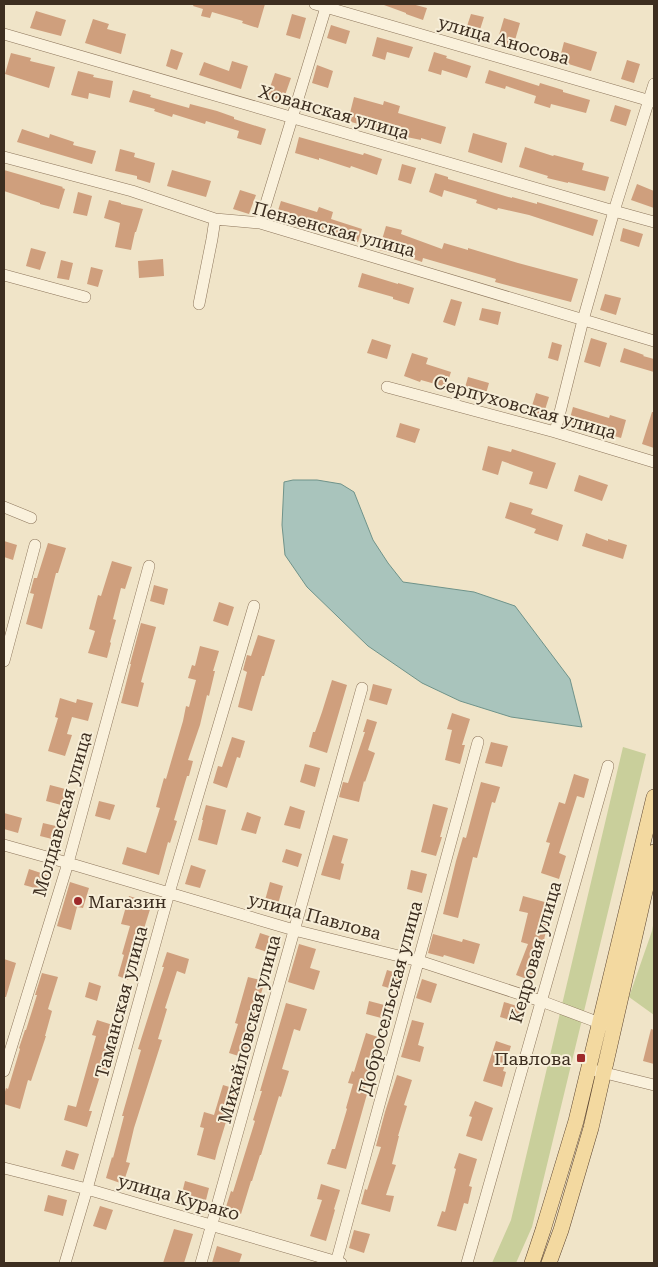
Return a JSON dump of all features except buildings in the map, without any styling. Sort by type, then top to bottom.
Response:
[{"type":"main road","points":[[550,1263],[591,1128],[600,1023],[654,797]]},
{"type":"main road","points":[[532,1263],[573,1130],[614,1028],[654,852]]},
{"type":"street","name":"улица Аносова","points":[[322,5],[652,101]]},
{"type":"street","points":[[260,223],[292,118],[322,5]]},
{"type":"street","name":"Хованская улица","points":[[4,34],[654,222]]},
{"type":"street","points":[[555,432],[583,320],[614,211],[652,101],[654,84]]},
{"type":"street","name":"Пензенская улица","points":[[4,157],[132,192],[215,219],[260,223],[654,341]]},
{"type":"street","points":[[199,304],[215,219]]},
{"type":"street","points":[[4,275],[85,297]]},
{"type":"street","name":"Серпуховская улица","points":[[387,387],[555,432],[654,462]]},
{"type":"street","points":[[4,506],[31,518]]},
{"type":"street","points":[[4,661],[35,545]]},
{"type":"street","name":"Молдавская улица","points":[[4,1071],[68,863],[148,566]]},
{"type":"street","name":"Таманская улица","points":[[65,1263],[169,893],[254,606]]},
{"type":"street","name":"Михайловская улица","points":[[201,1263],[362,688]]},
{"type":"street","name":"Добросельская улица","points":[[338,1263],[478,742]]},
{"type":"street","name":"Кедровая улица","points":[[466,1263],[608,766]]},
{"type":"street","name":"улица Павлова","points":[[4,845],[294,930],[419,961],[541,1001],[614,1028]]},
{"type":"street","points":[[596,1071],[654,1085]]},
{"type":"street","name":"улица Курако","points":[[4,1168],[87,1189],[338,1263]]},
{"type":"green space","points":[[623,747],[646,754],[532,1227],[516,1263],[492,1263],[511,1220]]},
{"type":"green space","points":[[654,920],[654,1015],[629,997]]},
{"type":"water","points":[[317,480],[341,484],[354,492],[373,540],[403,582],[474,592],[515,606],[570,679],[582,727],[511,717],[460,701],[422,683],[368,646],[307,587],[285,555],[282,525],[284,482]]},
{"type":"place","name":"Магазин","points":[[78,901]]},
{"type":"place","name":"Павлова","points":[[581,1058]]}]
